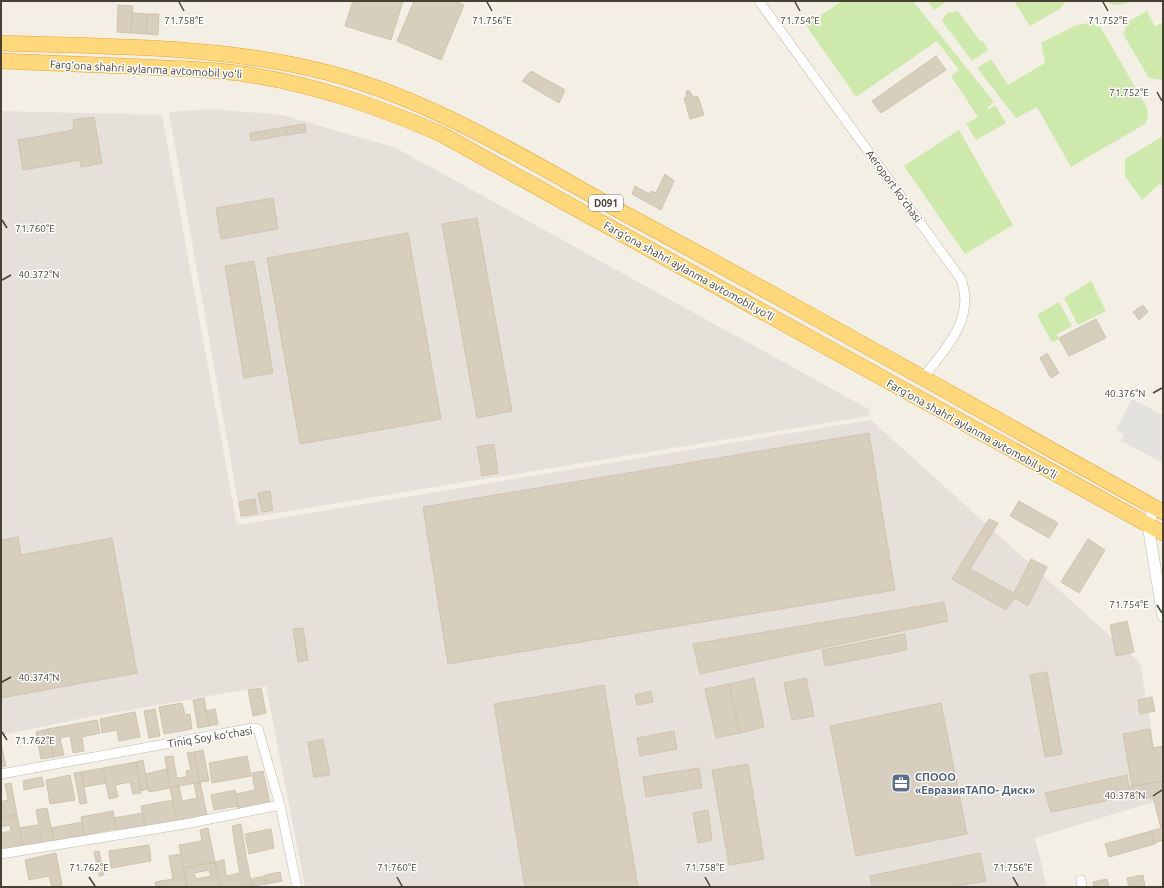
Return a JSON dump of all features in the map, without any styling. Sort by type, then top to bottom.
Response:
[{"type":"highway","name":"Fargʻona shahri aylanma avtomobil yoʻli","points":[[1,43],[183,50],[257,58],[315,69],[377,88],[456,122],[679,243],[922,379],[1089,470],[1158,510]]},
{"type":"highway","name":"Fargʻona shahri aylanma avtomobil yoʻli","points":[[1,61],[185,69],[250,74],[309,86],[364,102],[407,119],[441,134],[1163,533]]},
{"type":"street","name":"Aeroport koʻchasi","points":[[759,1],[961,279],[966,291],[966,305],[961,324],[922,379]]},
{"type":"street","points":[[1158,510],[1148,525],[1163,616]]},
{"type":"street","name":"Tiniq Soy koʻchasi","points":[[1,774],[254,728],[258,729],[280,805],[295,887]]},
{"type":"street","points":[[1,854],[185,824],[280,805]]},
{"type":"shaded area","points":[[210,109],[283,115],[396,148],[870,410],[868,416],[241,519],[169,112]]},
{"type":"shaded area","points":[[1,111],[162,115],[237,525],[871,420],[1140,663],[1163,799],[1035,838],[1047,887],[305,887],[266,686],[89,717],[1,735]]},
{"type":"shaded area","points":[[1132,399],[1163,415],[1163,463],[1121,441],[1124,434],[1116,430]]},
{"type":"green space","points":[[842,1],[913,1],[994,102],[987,108],[988,110],[995,105],[1006,123],[976,140],[966,124],[978,117],[951,76],[959,70],[937,41],[856,97],[806,25]]},
{"type":"green space","points":[[927,1],[947,1],[934,10]]},
{"type":"green space","points":[[1014,1],[1066,1],[1060,9],[1030,26]]},
{"type":"green space","points":[[1105,1],[1131,1],[1118,5]]},
{"type":"green space","points":[[958,11],[980,41],[982,40],[988,50],[972,61],[942,21],[947,13]]},
{"type":"green space","points":[[1147,11],[1155,27],[1163,22],[1163,80],[1149,78],[1123,34],[1128,22]]},
{"type":"green space","points":[[1091,23],[1098,27],[1100,26],[1147,108],[1148,116],[1145,124],[1071,167],[1037,107],[1016,118],[977,68],[991,59],[1008,85],[1045,63],[1041,43],[1076,25]]},
{"type":"green space","points":[[959,130],[1013,225],[965,254],[904,166]]},
{"type":"green space","points":[[1163,136],[1163,186],[1159,184],[1142,200],[1125,176],[1125,159]]},
{"type":"green space","points":[[1091,281],[1106,311],[1078,325],[1064,298]]},
{"type":"green space","points":[[1059,302],[1072,326],[1057,334],[1059,339],[1052,342],[1037,315]]},
{"type":"building","points":[[353,1],[403,1],[391,40],[345,26]]},
{"type":"building","points":[[414,1],[455,1],[464,5],[441,60],[397,41]]},
{"type":"building","points":[[118,5],[133,6],[131,33],[117,32]]},
{"type":"building","points":[[133,13],[147,14],[146,34],[131,33]]},
{"type":"building","points":[[147,14],[159,14],[158,35],[146,34]]},
{"type":"building","points":[[936,56],[946,70],[881,113],[872,101]]},
{"type":"building","points":[[531,71],[565,90],[559,103],[522,81]]},
{"type":"building","points":[[686,91],[690,91],[692,96],[698,97],[704,115],[690,119],[684,98],[687,97]]},
{"type":"building","points":[[94,117],[102,163],[81,167],[80,160],[23,170],[18,140],[74,130],[73,120]]},
{"type":"building","points":[[305,124],[306,132],[287,135],[286,127]]},
{"type":"building","points":[[286,127],[287,135],[251,141],[250,133]]},
{"type":"building","points":[[665,174],[674,181],[661,210],[632,194],[635,186],[649,194],[651,191],[656,193]]},
{"type":"building","points":[[273,198],[278,229],[221,239],[216,208]]},
{"type":"building","points":[[477,218],[512,411],[477,418],[442,224]]},
{"type":"building","points":[[408,233],[441,419],[300,444],[267,258]]},
{"type":"building","points":[[254,261],[273,373],[244,378],[225,266]]},
{"type":"building","points":[[1143,305],[1148,312],[1139,320],[1133,312]]},
{"type":"building","points":[[1096,319],[1106,338],[1069,356],[1059,338]]},
{"type":"building","points":[[1047,353],[1059,373],[1051,378],[1040,358]]},
{"type":"building","points":[[869,433],[895,590],[448,664],[423,507]]},
{"type":"building","points":[[494,444],[498,473],[482,476],[477,447]]},
{"type":"building","points":[[270,491],[273,510],[262,512],[258,493]]},
{"type":"building","points":[[255,499],[257,514],[241,516],[239,502]]},
{"type":"building","points":[[1019,501],[1058,523],[1049,538],[1010,516]]},
{"type":"building","points":[[989,519],[998,523],[970,569],[1014,593],[1031,559],[1047,567],[1028,606],[1015,598],[1006,610],[952,579]]},
{"type":"building","points":[[18,537],[21,555],[112,538],[137,673],[1,698],[1,540]]},
{"type":"building","points":[[1088,539],[1105,550],[1079,593],[1061,582]]},
{"type":"building","points":[[944,602],[948,621],[700,674],[693,644]]},
{"type":"building","points":[[1127,621],[1134,652],[1116,656],[1110,625]]},
{"type":"building","points":[[303,628],[308,660],[298,662],[293,629]]},
{"type":"building","points":[[905,634],[907,650],[825,666],[822,650]]},
{"type":"building","points":[[1047,672],[1062,754],[1045,757],[1030,675]]},
{"type":"building","points":[[754,678],[764,727],[740,733],[729,684]]},
{"type":"building","points":[[806,678],[814,716],[792,720],[784,683]]},
{"type":"building","points":[[729,684],[740,733],[716,738],[705,689]]},
{"type":"building","points":[[604,685],[638,887],[525,887],[494,704]]},
{"type":"building","points":[[261,688],[266,713],[253,716],[248,690]]},
{"type":"building","points":[[651,691],[653,702],[637,705],[635,695]]},
{"type":"building","points":[[1152,697],[1155,711],[1140,714],[1138,700]]},
{"type":"building","points":[[204,698],[209,726],[198,728],[193,700]]},
{"type":"building","points":[[182,703],[185,715],[190,714],[192,729],[164,734],[159,707]]},
{"type":"building","points":[[941,703],[967,834],[856,856],[830,726]]},
{"type":"building","points":[[155,709],[160,736],[149,738],[144,711]]},
{"type":"building","points":[[215,709],[218,724],[209,726],[206,711]]},
{"type":"building","points":[[135,712],[140,737],[119,741],[117,730],[102,733],[100,719]]},
{"type":"building","points":[[97,720],[100,733],[82,737],[84,751],[73,753],[70,736],[60,738],[64,755],[54,757],[48,729]]},
{"type":"building","points":[[48,729],[54,757],[41,759],[36,732]]},
{"type":"building","points":[[1150,729],[1153,748],[1163,746],[1163,781],[1132,786],[1123,734]]},
{"type":"building","points":[[674,731],[677,749],[640,756],[637,738]]},
{"type":"building","points":[[323,739],[330,775],[314,777],[308,742]]},
{"type":"building","points":[[1,743],[6,766],[1,767]]},
{"type":"building","points":[[203,750],[209,781],[200,782],[194,752]]},
{"type":"building","points":[[194,752],[200,782],[170,788],[165,757],[173,756],[177,778],[187,777],[186,771],[191,770],[187,753]]},
{"type":"building","points":[[247,756],[251,776],[212,783],[209,763]]},
{"type":"building","points":[[143,760],[148,789],[141,791],[136,762]]},
{"type":"building","points":[[136,762],[141,793],[133,794],[130,782],[115,785],[118,797],[109,799],[103,768]]},
{"type":"building","points":[[748,764],[764,859],[729,865],[712,770]]},
{"type":"building","points":[[103,768],[106,783],[84,787],[81,772]]},
{"type":"building","points":[[699,768],[702,788],[646,797],[643,777]]},
{"type":"building","points":[[167,769],[170,788],[149,792],[145,774]]},
{"type":"building","points":[[263,771],[270,803],[238,809],[236,794],[255,790],[252,773]]},
{"type":"building","points":[[81,772],[87,803],[80,804],[74,773]]},
{"type":"building","points":[[70,775],[75,800],[50,804],[46,780]]},
{"type":"building","points":[[1127,775],[1130,796],[1051,812],[1045,793]]},
{"type":"building","points":[[42,777],[44,786],[24,790],[23,781]]},
{"type":"building","points":[[1163,781],[1163,840],[1154,843],[1151,831],[1161,828],[1153,797],[1131,800],[1129,787]]},
{"type":"building","points":[[200,782],[207,815],[177,821],[170,788],[179,786],[182,801],[197,798],[194,784]]},
{"type":"building","points":[[11,783],[17,815],[1,818],[1,802],[8,800],[5,784]]},
{"type":"building","points":[[235,790],[238,806],[214,810],[211,795]]},
{"type":"building","points":[[173,800],[177,821],[145,827],[141,806]]},
{"type":"building","points":[[47,808],[54,841],[42,843],[36,810]]},
{"type":"building","points":[[708,810],[712,840],[698,843],[693,813]]},
{"type":"building","points":[[113,811],[116,829],[84,835],[81,817]]},
{"type":"building","points":[[143,813],[145,825],[116,831],[114,818]]},
{"type":"building","points":[[17,815],[23,847],[1,851],[1,833],[11,831],[10,825],[1,827],[1,818]]},
{"type":"building","points":[[82,822],[84,835],[54,841],[51,828]]},
{"type":"building","points":[[241,824],[246,855],[237,857],[232,826]]},
{"type":"building","points":[[37,825],[42,843],[23,847],[19,828]]},
{"type":"building","points":[[208,828],[215,862],[184,868],[179,845],[202,841],[200,830]]},
{"type":"building","points":[[271,829],[274,848],[249,854],[245,834]]},
{"type":"building","points":[[1151,831],[1155,844],[1109,857],[1105,844]]},
{"type":"building","points":[[149,845],[151,861],[111,868],[109,851]]},
{"type":"building","points":[[99,851],[104,875],[99,876],[94,852]]},
{"type":"building","points":[[56,853],[62,885],[52,887],[49,876],[29,880],[25,860]]},
{"type":"building","points":[[980,853],[986,881],[951,887],[872,887],[870,876]]},
{"type":"building","points":[[181,854],[187,887],[156,887],[155,882],[173,879],[169,856]]},
{"type":"building","points":[[246,856],[252,886],[220,887],[215,862],[224,860],[226,876],[240,873],[237,858]]},
{"type":"building","points":[[215,862],[220,887],[187,887],[184,868]],"holes":[[[209,870],[211,876],[196,879],[194,873]]]},
{"type":"building","points":[[280,872],[282,881],[267,884],[265,875]]},
{"type":"building","points":[[1143,875],[1145,887],[1129,887],[1127,878]]},
{"type":"building","points":[[265,876],[267,884],[252,886],[250,879]]},
{"type":"building","points":[[1107,879],[1109,887],[1094,887],[1093,882]]},
{"type":"place","name":"СПООО «ЕвразияТАПО- Диск»","points":[[901,783]]}]
